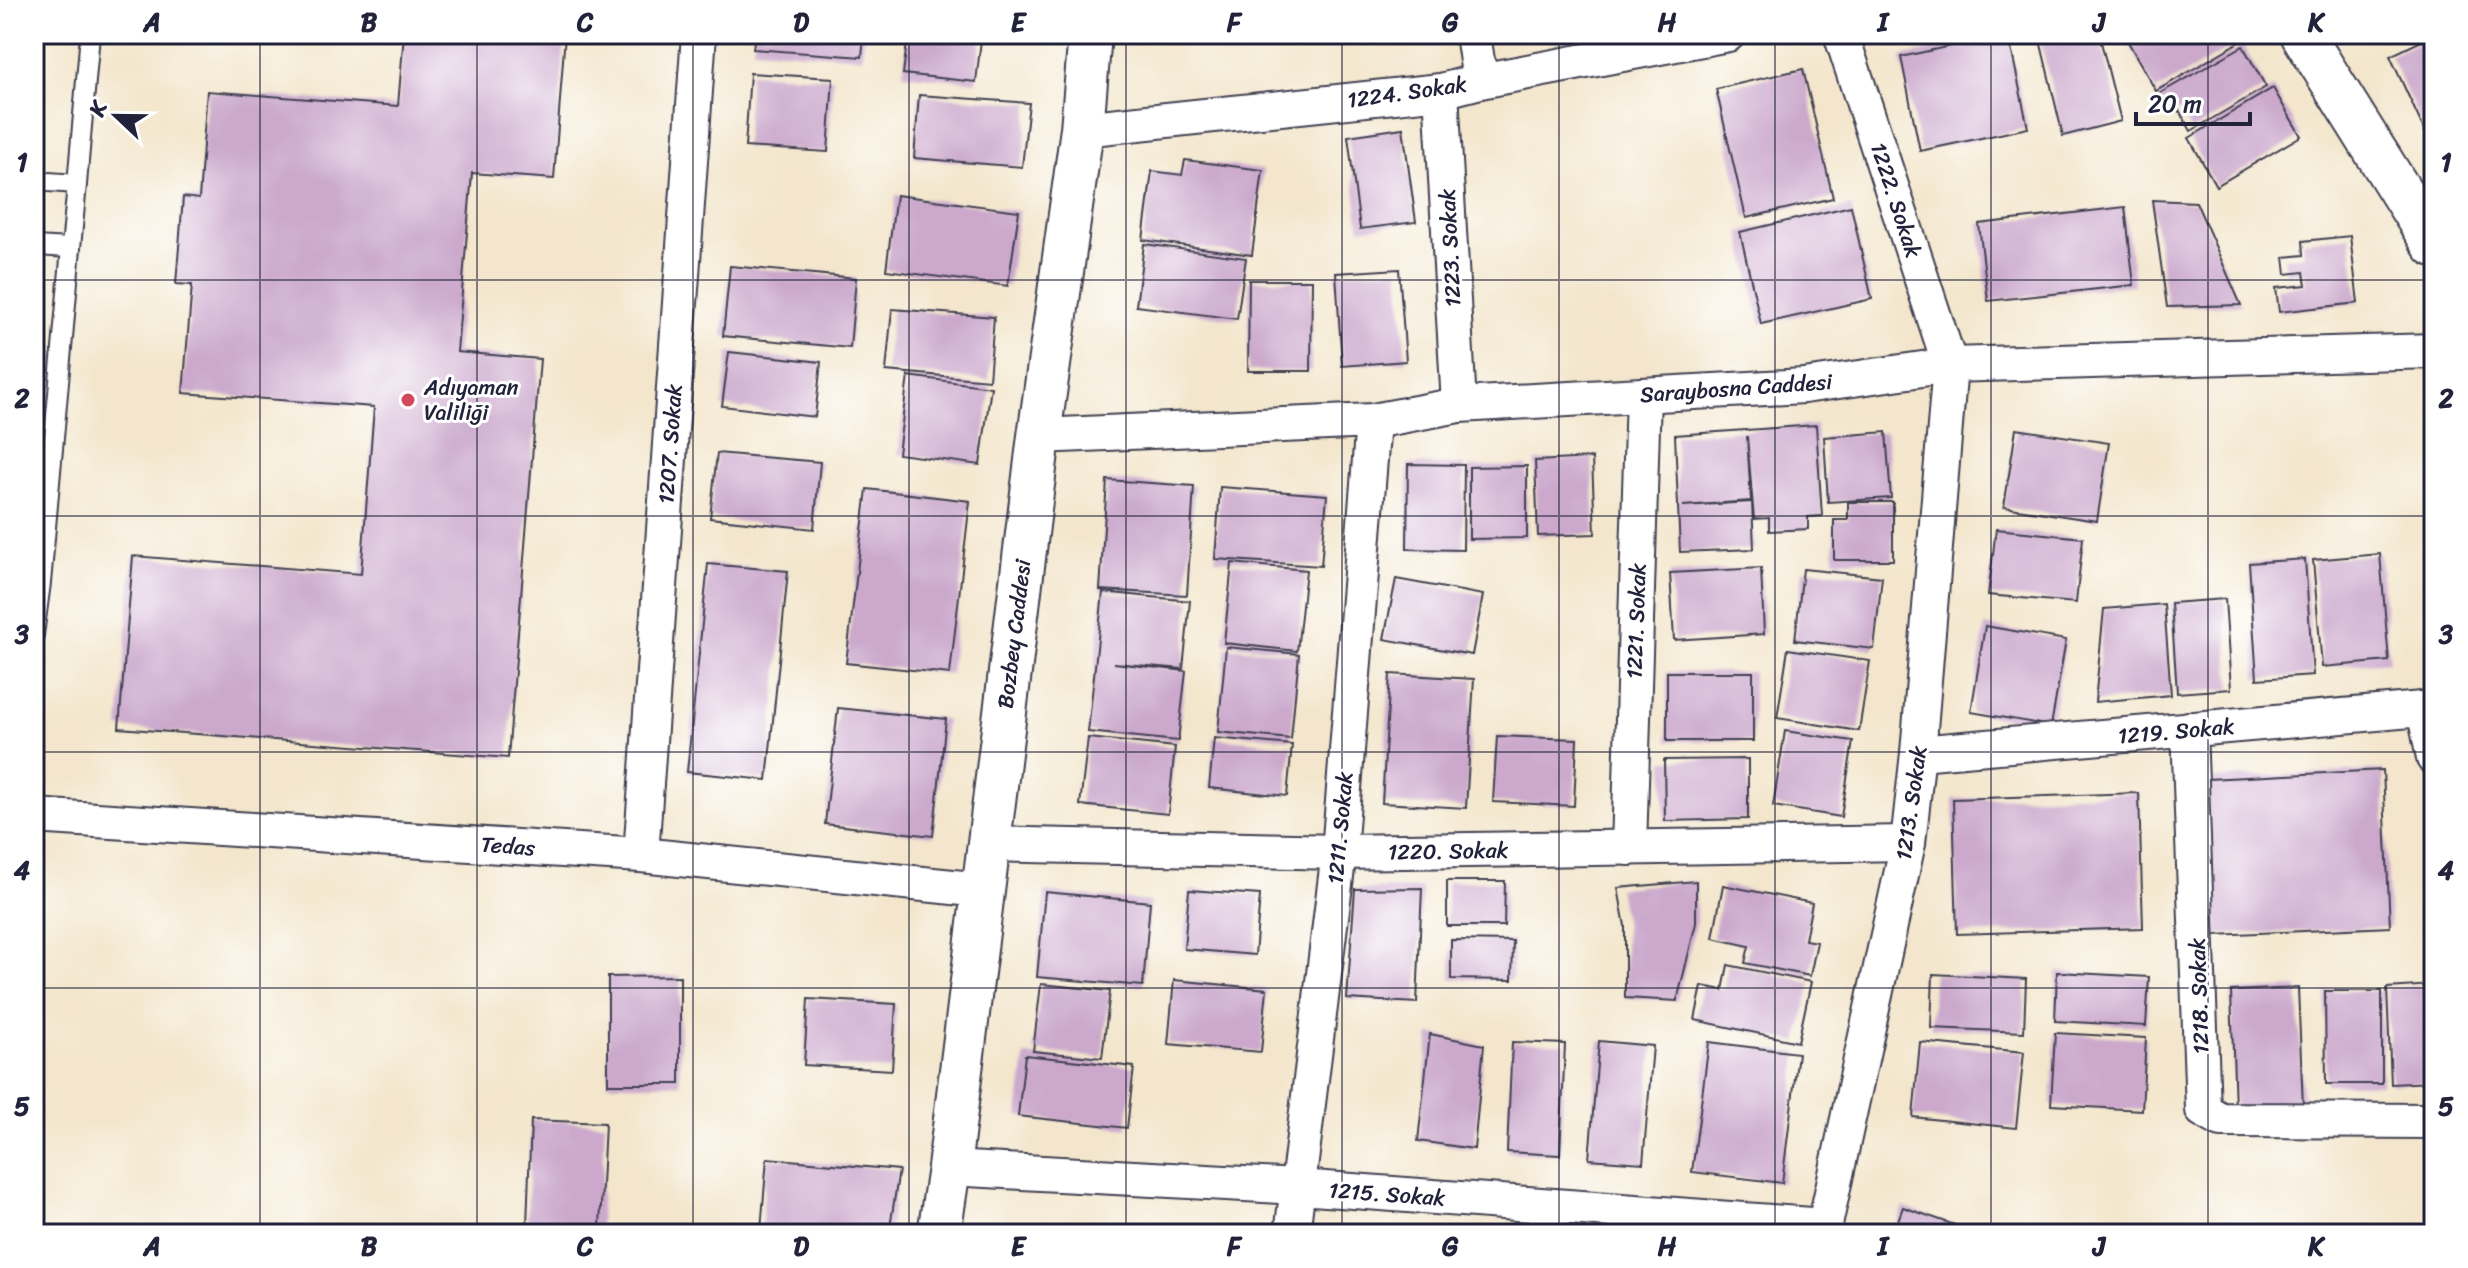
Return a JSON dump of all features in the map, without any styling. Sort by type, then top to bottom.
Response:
[{"type":"street","name":"1207. Sokak","points":[[641,855],[699,34]]},
{"type":"street","name":"Bozbey Caddesi","points":[[939,1234],[1039,436],[1082,129],[1090,34]]},
{"type":"street","points":[[1473,34],[1480,81]]},
{"type":"street","name":"1224. Sokak","points":[[1082,129],[1441,91],[1728,34]]},
{"type":"street","name":"1222. Sokak","points":[[1841,34],[1950,365]]},
{"type":"street","points":[[2302,34],[2434,245]]},
{"type":"street","name":"1223. Sokak","points":[[1441,91],[1459,405]]},
{"type":"street","name":"Saraybosna Caddesi","points":[[1039,436],[1373,421],[1459,405],[1804,386],[1950,365],[2434,351]]},
{"type":"street","name":"1213. Sokak","points":[[1824,1230],[1908,843],[1950,365]]},
{"type":"street","name":"1221. Sokak","points":[[1629,848],[1643,395]]},
{"type":"street","name":"1211. Sokak","points":[[1292,1234],[1339,852],[1373,421]]},
{"type":"street","points":[[2429,709],[2434,758]]},
{"type":"street","name":"1219. Sokak","points":[[1918,753],[2429,709]]},
{"type":"street","name":"1218. Sokak","points":[[2189,729],[2203,1110],[2221,1120],[2434,1121]]},
{"type":"street","name":"Tedas","points":[[34,816],[641,855],[982,890]]},
{"type":"street","name":"1220. Sokak","points":[[988,844],[1339,852],[1908,843]]},
{"type":"street","name":"1215. Sokak","points":[[949,1168],[1299,1187],[1824,1230]]},
{"type":"lane","points":[[34,635],[90,34]]},
{"type":"lane","points":[[34,181],[77,184]]},
{"type":"lane","points":[[34,246],[71,248]]},
{"type":"building","name":"Adıyaman Valiliği","points":[[404,34],[565,34],[554,179],[472,173],[457,352],[540,359],[508,758],[119,728],[133,556],[361,574],[374,407],[183,393],[192,285],[176,284],[183,197],[199,199],[207,91],[398,106]]},
{"type":"building","points":[[755,34],[864,34],[862,57],[753,49]]},
{"type":"building","points":[[908,34],[981,40],[976,82],[903,74]]},
{"type":"building","points":[[2008,34],[2028,128],[1920,151],[1901,57]]},
{"type":"building","points":[[2099,34],[2121,121],[2063,136],[2039,36]]},
{"type":"building","points":[[2136,34],[2237,34],[2241,41],[2156,91],[2127,40]]},
{"type":"building","points":[[2434,35],[2434,144],[2431,145],[2390,56]]},
{"type":"building","points":[[2243,46],[2266,87],[2191,131],[2179,110],[2169,115],[2157,95]]},
{"type":"building","points":[[1803,69],[1833,198],[1746,218],[1716,89]]},
{"type":"building","points":[[750,73],[833,78],[828,152],[745,147]]},
{"type":"building","points":[[2273,88],[2301,136],[2216,186],[2189,138]]},
{"type":"building","points":[[919,95],[1029,103],[1022,167],[914,158]]},
{"type":"building","points":[[1403,128],[1416,222],[1360,229],[1348,136]]},
{"type":"building","points":[[1185,160],[1263,170],[1252,255],[1143,240],[1152,171],[1182,175]]},
{"type":"building","points":[[896,195],[1019,211],[1008,286],[886,270]]},
{"type":"building","points":[[2152,200],[2196,202],[2241,305],[2167,307]]},
{"type":"building","points":[[1851,206],[1872,299],[1761,324],[1740,232]]},
{"type":"building","points":[[2125,207],[2134,285],[1988,301],[1979,224]]},
{"type":"building","points":[[2350,236],[2358,303],[2279,312],[2276,288],[2306,285],[2304,272],[2286,274],[2284,257],[2304,255],[2303,241]]},
{"type":"building","points":[[1144,244],[1246,258],[1237,319],[1136,306]]},
{"type":"building","points":[[730,266],[856,278],[850,348],[723,336]]},
{"type":"building","points":[[1399,269],[1406,361],[1342,366],[1336,273]]},
{"type":"building","points":[[1249,280],[1312,280],[1311,371],[1248,371]]},
{"type":"building","points":[[892,309],[994,317],[989,380],[886,371]]},
{"type":"building","points":[[729,352],[821,362],[815,417],[722,406]]},
{"type":"building","points":[[908,376],[991,387],[980,465],[898,454]]},
{"type":"building","points":[[1816,425],[1822,516],[1808,517],[1808,529],[1769,531],[1769,518],[1754,519],[1747,436],[1751,501],[1683,506],[1752,502],[1754,549],[1680,552],[1675,435]]},
{"type":"building","points":[[2016,429],[2109,443],[2097,521],[2004,507]]},
{"type":"building","points":[[1886,432],[1891,498],[1828,502],[1824,437]]},
{"type":"building","points":[[717,453],[820,462],[814,529],[710,518]]},
{"type":"building","points":[[1592,458],[1595,534],[1538,536],[1535,461]]},
{"type":"building","points":[[1408,464],[1464,465],[1463,550],[1407,549]]},
{"type":"building","points":[[1527,466],[1527,538],[1469,539],[1469,467]]},
{"type":"building","points":[[1107,480],[1194,486],[1187,595],[1100,590]]},
{"type":"building","points":[[1220,487],[1327,495],[1321,566],[1215,559]]},
{"type":"building","points":[[867,489],[970,501],[950,674],[846,663]]},
{"type":"building","points":[[1848,502],[1893,502],[1893,560],[1834,560],[1834,520],[1848,520]]},
{"type":"building","points":[[1996,529],[2083,538],[2076,603],[1988,595]]},
{"type":"building","points":[[2380,554],[2389,661],[2322,667],[2313,560]]},
{"type":"building","points":[[2305,559],[2313,675],[2257,679],[2249,563]]},
{"type":"building","points":[[1232,563],[1306,570],[1297,651],[1224,643]]},
{"type":"building","points":[[708,564],[788,571],[767,780],[687,772]]},
{"type":"building","points":[[1761,568],[1764,634],[1674,640],[1670,573]]},
{"type":"building","points":[[1803,569],[1882,577],[1874,649],[1795,640]]},
{"type":"building","points":[[1396,579],[1483,595],[1472,655],[1384,639]]},
{"type":"building","points":[[1103,592],[1190,601],[1183,669],[1114,663],[1186,671],[1178,741],[1088,732]]},
{"type":"building","points":[[2225,599],[2231,689],[2177,693],[2171,603]]},
{"type":"building","points":[[2164,604],[2171,695],[2095,702],[2104,609]]},
{"type":"building","points":[[1985,626],[2066,640],[2051,726],[1971,712]]},
{"type":"building","points":[[1226,647],[1299,654],[1291,739],[1218,732]]},
{"type":"building","points":[[1788,649],[1870,661],[1859,731],[1777,718]]},
{"type":"building","points":[[1667,672],[1753,672],[1753,741],[1667,741]]},
{"type":"building","points":[[1390,674],[1474,679],[1466,808],[1382,803]]},
{"type":"building","points":[[838,708],[946,719],[933,836],[825,824]]},
{"type":"building","points":[[1785,731],[1853,741],[1841,817],[1773,806]]},
{"type":"building","points":[[1497,736],[1577,739],[1574,806],[1493,802]]},
{"type":"building","points":[[1088,738],[1175,747],[1168,814],[1080,805]]},
{"type":"building","points":[[1214,738],[1292,745],[1287,796],[1209,788]]},
{"type":"building","points":[[1748,759],[1748,819],[1665,821],[1664,760]]},
{"type":"building","points":[[2383,770],[2390,927],[2214,935],[2207,779]]},
{"type":"building","points":[[2139,793],[2143,928],[1957,934],[1953,799]]},
{"type":"building","points":[[1447,881],[1505,881],[1504,926],[1447,926]]},
{"type":"building","points":[[1696,881],[1696,923],[1677,1001],[1625,998],[1625,926],[1618,888]]},
{"type":"building","points":[[1723,885],[1812,903],[1805,940],[1817,942],[1810,976],[1745,963],[1749,946],[1713,938]]},
{"type":"building","points":[[1422,888],[1417,1003],[1347,999],[1355,889]]},
{"type":"building","points":[[1189,890],[1260,895],[1255,955],[1184,949]]},
{"type":"building","points":[[1045,892],[1150,902],[1143,986],[1037,977]]},
{"type":"building","points":[[1451,940],[1513,941],[1512,980],[1451,979]]},
{"type":"building","points":[[1728,965],[1811,982],[1798,1042],[1695,1020],[1702,986],[1723,990]]},
{"type":"building","points":[[2057,972],[2149,977],[2146,1026],[2055,1021]]},
{"type":"building","points":[[1933,974],[2026,979],[2024,1032],[1931,1028]]},
{"type":"building","points":[[680,976],[680,1084],[608,1084],[608,977]]},
{"type":"building","points":[[1174,980],[1267,989],[1261,1052],[1168,1044]]},
{"type":"building","points":[[1041,984],[1110,991],[1102,1058],[1033,1051]]},
{"type":"building","points":[[2434,985],[2434,1082],[2391,1084],[2387,988]]},
{"type":"building","points":[[2298,988],[2303,1107],[2235,1109],[2231,991]]},
{"type":"building","points":[[2325,991],[2382,991],[2382,1084],[2326,1084]]},
{"type":"building","points":[[808,999],[896,1004],[892,1070],[804,1065]]},
{"type":"building","points":[[2055,1033],[2146,1038],[2142,1110],[2051,1105]]},
{"type":"building","points":[[1430,1034],[1484,1045],[1474,1149],[1418,1141]]},
{"type":"building","points":[[1599,1041],[1653,1046],[1643,1163],[1589,1159]]},
{"type":"building","points":[[1512,1042],[1565,1044],[1560,1155],[1507,1152]]},
{"type":"building","points":[[1709,1042],[1798,1053],[1782,1183],[1692,1172]]},
{"type":"building","points":[[1920,1042],[2024,1052],[2016,1128],[1913,1117]]},
{"type":"building","points":[[1025,1055],[1134,1067],[1127,1128],[1018,1116]]},
{"type":"building","points":[[531,1120],[605,1123],[600,1227],[527,1225]]},
{"type":"building","points":[[767,1158],[899,1170],[889,1234],[761,1230]]},
{"type":"building","points":[[1903,1207],[1955,1225],[1951,1234],[1893,1234]]},
{"type":"place","name":"Adıyaman Valiliği","points":[[408,400]]}]
